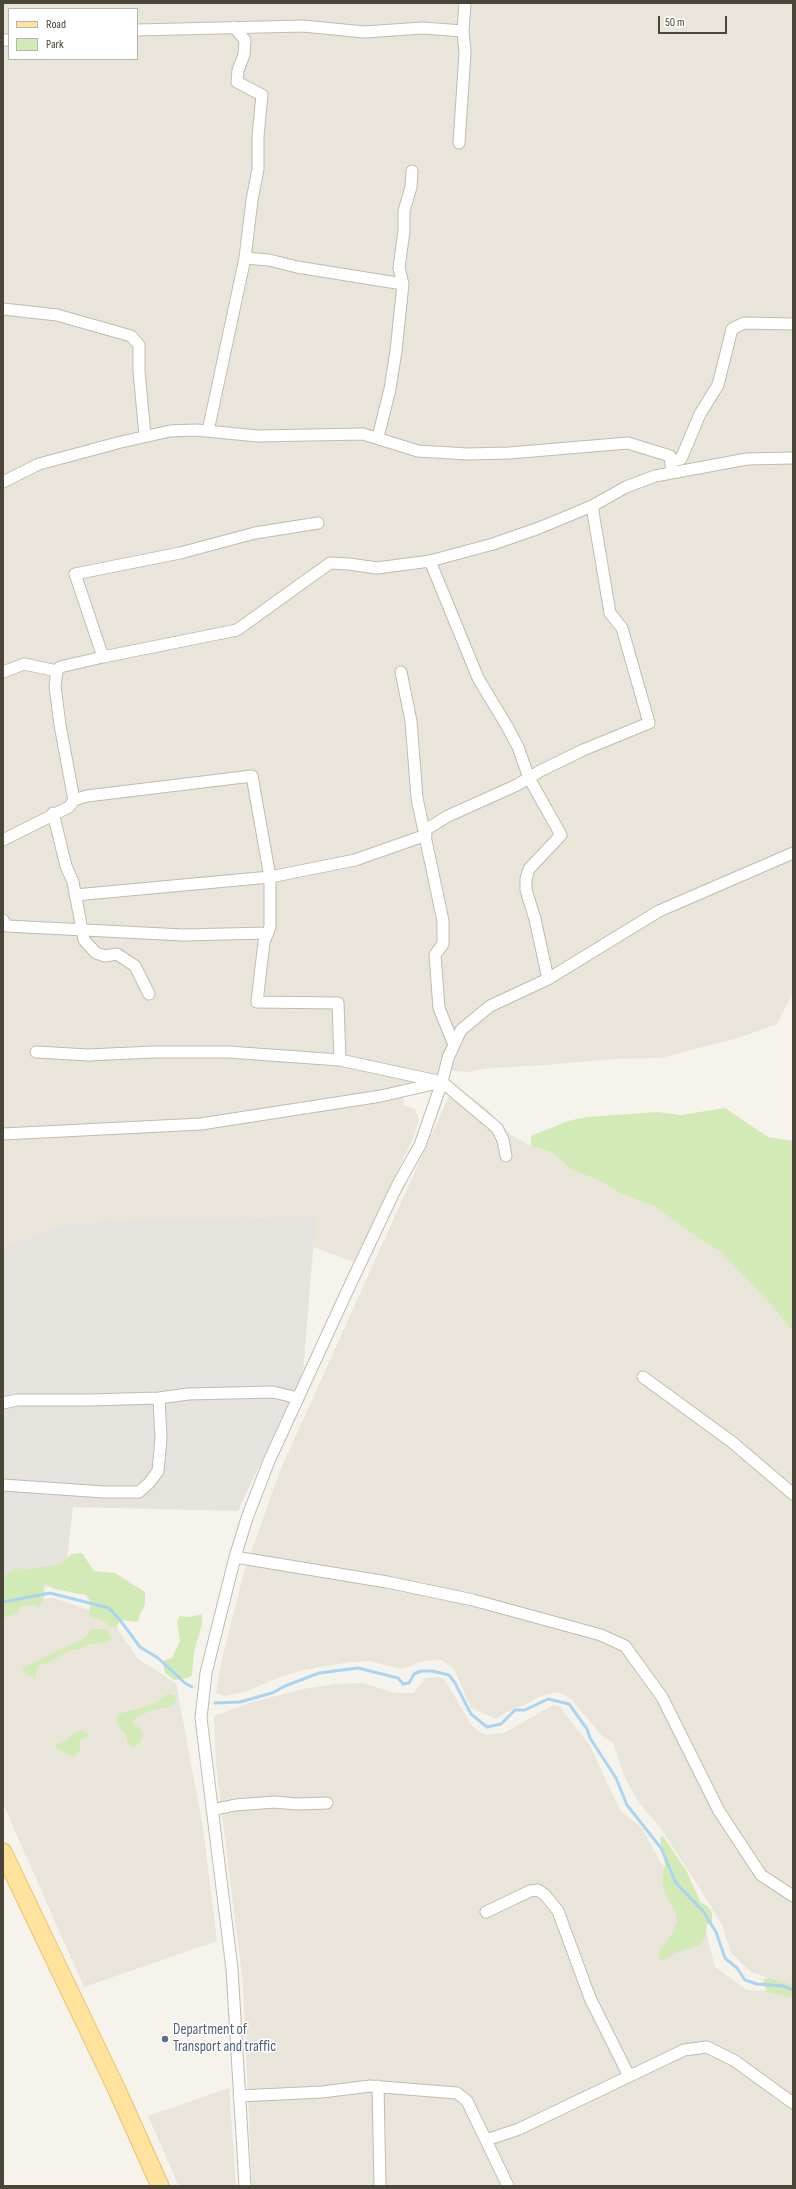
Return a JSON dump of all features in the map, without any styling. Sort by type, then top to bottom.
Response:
[{"type":"main road","points":[[3,1852],[117,2090],[160,2186]]},
{"type":"street","points":[[458,143],[465,53],[463,31],[465,3]]},
{"type":"street","points":[[138,30],[304,26],[364,32],[423,28],[463,31]]},
{"type":"street","points":[[208,431],[245,258],[252,200],[258,169],[258,136],[262,95],[237,82],[238,70],[244,55],[245,40],[234,27]]},
{"type":"street","points":[[378,437],[390,389],[403,284],[399,268],[404,231],[404,211],[411,187],[412,171]]},
{"type":"street","points":[[245,258],[269,260],[297,267],[403,284]]},
{"type":"street","points":[[3,309],[57,315],[131,336],[139,345],[139,371],[146,436]]},
{"type":"street","points":[[671,461],[681,459],[700,414],[718,385],[732,329],[744,323],[793,324]]},
{"type":"street","points":[[3,482],[39,464],[170,431],[208,431],[258,436],[363,434],[378,437],[418,451],[468,454],[509,453],[628,443],[670,456],[672,473]]},
{"type":"street","points":[[74,800],[60,725],[56,686],[57,671],[60,667],[237,630],[330,564],[338,563],[377,568],[430,561],[494,544],[592,506],[626,487],[655,476],[747,459],[793,458]]},
{"type":"street","points":[[75,895],[270,877],[355,860],[425,832],[448,816],[517,785],[583,750],[649,723],[622,628],[610,613],[592,506]]},
{"type":"street","points":[[103,657],[75,574],[180,554],[256,533],[318,523]]},
{"type":"street","points":[[430,561],[478,678],[518,747],[529,778],[561,835],[529,869],[526,879],[526,890],[535,919],[548,979]]},
{"type":"street","points":[[3,672],[24,664],[57,671]]},
{"type":"street","points":[[401,672],[411,721],[417,798],[443,921],[443,944],[435,955],[439,1008],[454,1045]]},
{"type":"street","points":[[3,840],[53,813],[69,807],[74,800],[113,792],[252,776],[270,877],[270,927],[264,942],[257,1002],[338,1003],[340,1060]]},
{"type":"street","points":[[53,813],[75,895],[84,940],[96,954],[105,956],[117,954],[135,966],[148,994]]},
{"type":"street","points":[[245,2186],[232,1969],[201,1718],[206,1674],[235,1557],[247,1518],[269,1461],[394,1193],[420,1145],[442,1082],[448,1058],[461,1030],[490,1006],[548,979],[659,911],[793,854]]},
{"type":"street","points":[[3,920],[7,926],[183,935],[268,933]]},
{"type":"street","points":[[36,1052],[88,1055],[153,1052],[228,1052],[340,1060],[442,1082],[497,1128],[503,1140],[506,1156]]},
{"type":"street","points":[[3,1134],[201,1124],[381,1096],[442,1082]]},
{"type":"street","points":[[643,1377],[732,1442],[793,1494]]},
{"type":"street","points":[[3,1404],[17,1400],[159,1398],[188,1394],[273,1392],[298,1398]]},
{"type":"street","points":[[3,1485],[104,1492],[139,1492],[149,1483],[158,1471],[161,1439],[159,1398]]},
{"type":"street","points":[[235,1557],[388,1582],[473,1600],[602,1635],[625,1646],[662,1697],[719,1811],[761,1875],[793,1896]]},
{"type":"street","points":[[212,1810],[235,1805],[275,1802],[296,1804],[327,1803]]},
{"type":"street","points":[[486,1912],[530,1891],[538,1890],[545,1895],[558,1911],[590,1998],[629,2076]]},
{"type":"street","points":[[486,2140],[519,2130],[684,2050],[707,2047],[735,2061],[793,2103]]},
{"type":"street","points":[[239,2096],[322,2092],[378,2086],[457,2093],[467,2101],[508,2186]]},
{"type":"street","points":[[378,2086],[380,2186]]},
{"type":"shaded area","points":[[3,3],[793,3],[793,993],[777,1024],[741,1037],[661,1058],[612,1059],[490,1068],[468,1072],[441,1070],[439,1079],[401,1084],[404,1105],[415,1109],[419,1119],[414,1136],[354,1262],[313,1247],[315,1215],[70,1222],[3,1247]]},
{"type":"shaded area","points":[[454,1085],[487,1109],[511,1135],[531,1146],[551,1152],[572,1170],[598,1180],[620,1193],[653,1205],[702,1241],[720,1251],[775,1309],[793,1332],[793,1986],[751,1972],[731,1953],[723,1927],[709,1903],[660,1827],[639,1803],[625,1778],[613,1743],[602,1736],[571,1699],[558,1692],[538,1697],[525,1705],[506,1712],[496,1719],[471,1708],[454,1669],[441,1660],[423,1661],[403,1669],[369,1661],[350,1662],[303,1670],[280,1677],[245,1692],[224,1696],[216,1693],[222,1659],[244,1572],[280,1471]]},
{"type":"shaded area","points":[[316,1215],[303,1372],[238,1511],[73,1507],[64,1585],[3,1592],[3,1247],[70,1222]]},
{"type":"shaded area","points":[[54,1598],[86,1609],[112,1621],[138,1659],[176,1683],[203,1828],[217,1941],[84,1987],[3,1804],[3,1605],[15,1602]]},
{"type":"shaded area","points":[[438,1677],[445,1680],[472,1726],[486,1735],[504,1733],[553,1705],[559,1706],[589,1744],[620,1810],[641,1827],[667,1874],[704,1924],[715,1967],[747,1990],[760,1991],[773,1989],[793,1994],[793,2186],[252,2186],[243,1984],[216,1765],[214,1716],[249,1703],[303,1689],[335,1684],[363,1683],[394,1693],[413,1693],[426,1678]]},
{"type":"shaded area","points":[[229,2088],[236,2186],[179,2186],[148,2116]]},
{"type":"green space","points":[[725,1108],[768,1137],[793,1141],[793,1332],[775,1309],[720,1251],[702,1241],[653,1205],[620,1193],[598,1180],[572,1170],[551,1152],[531,1146],[531,1136],[568,1121],[587,1117],[657,1112],[681,1115]]},
{"type":"green space","points":[[82,1553],[94,1571],[115,1573],[145,1592],[145,1605],[138,1622],[120,1620],[116,1628],[110,1626],[104,1621],[89,1616],[90,1601],[86,1595],[54,1589],[45,1582],[43,1583],[45,1594],[40,1607],[33,1605],[21,1606],[16,1614],[3,1618],[3,1577],[16,1568],[26,1570],[61,1564],[71,1554]]},
{"type":"green space","points":[[202,1614],[202,1624],[194,1652],[192,1675],[188,1678],[174,1680],[165,1673],[163,1664],[165,1660],[172,1658],[180,1641],[177,1622],[180,1616],[190,1617]]},
{"type":"green space","points":[[91,1629],[107,1629],[112,1639],[104,1643],[89,1644],[78,1650],[74,1649],[51,1662],[40,1665],[36,1671],[35,1679],[24,1672],[22,1668],[85,1638]]},
{"type":"green space","points":[[168,1694],[174,1695],[176,1701],[172,1706],[152,1710],[135,1718],[133,1724],[141,1729],[143,1736],[140,1743],[133,1748],[127,1742],[126,1734],[120,1729],[116,1719],[118,1715],[126,1711],[154,1704]]},
{"type":"green space","points":[[82,1730],[89,1735],[80,1740],[80,1750],[73,1757],[56,1748],[56,1744],[65,1741],[72,1734]]},
{"type":"green space","points":[[663,1836],[686,1870],[701,1903],[708,1906],[712,1913],[712,1921],[707,1925],[705,1938],[700,1945],[677,1952],[665,1960],[660,1960],[658,1953],[673,1932],[677,1921],[675,1912],[664,1892],[662,1881],[665,1864],[660,1838]]},
{"type":"green space","points":[[769,1978],[793,1985],[793,1998],[767,1992],[763,1983],[764,1979]]},
{"type":"waterway","points":[[3,1602],[50,1593],[109,1608],[140,1647],[158,1658],[185,1683],[192,1687]]},
{"type":"waterway","points":[[215,1703],[240,1702],[272,1693],[285,1686],[319,1673],[358,1668],[398,1678],[403,1684],[409,1683],[414,1674],[421,1671],[432,1671],[449,1675],[455,1683],[471,1714],[487,1727],[501,1724],[515,1710],[525,1710],[548,1699],[569,1704],[587,1729],[590,1738],[616,1778],[627,1805],[661,1848],[676,1883],[703,1911],[716,1932],[725,1958],[737,1968],[745,1980],[757,1984],[783,1986],[793,1990]]},
{"type":"place","name":"Department of Transport and traffic","points":[[165,2039]]}]
